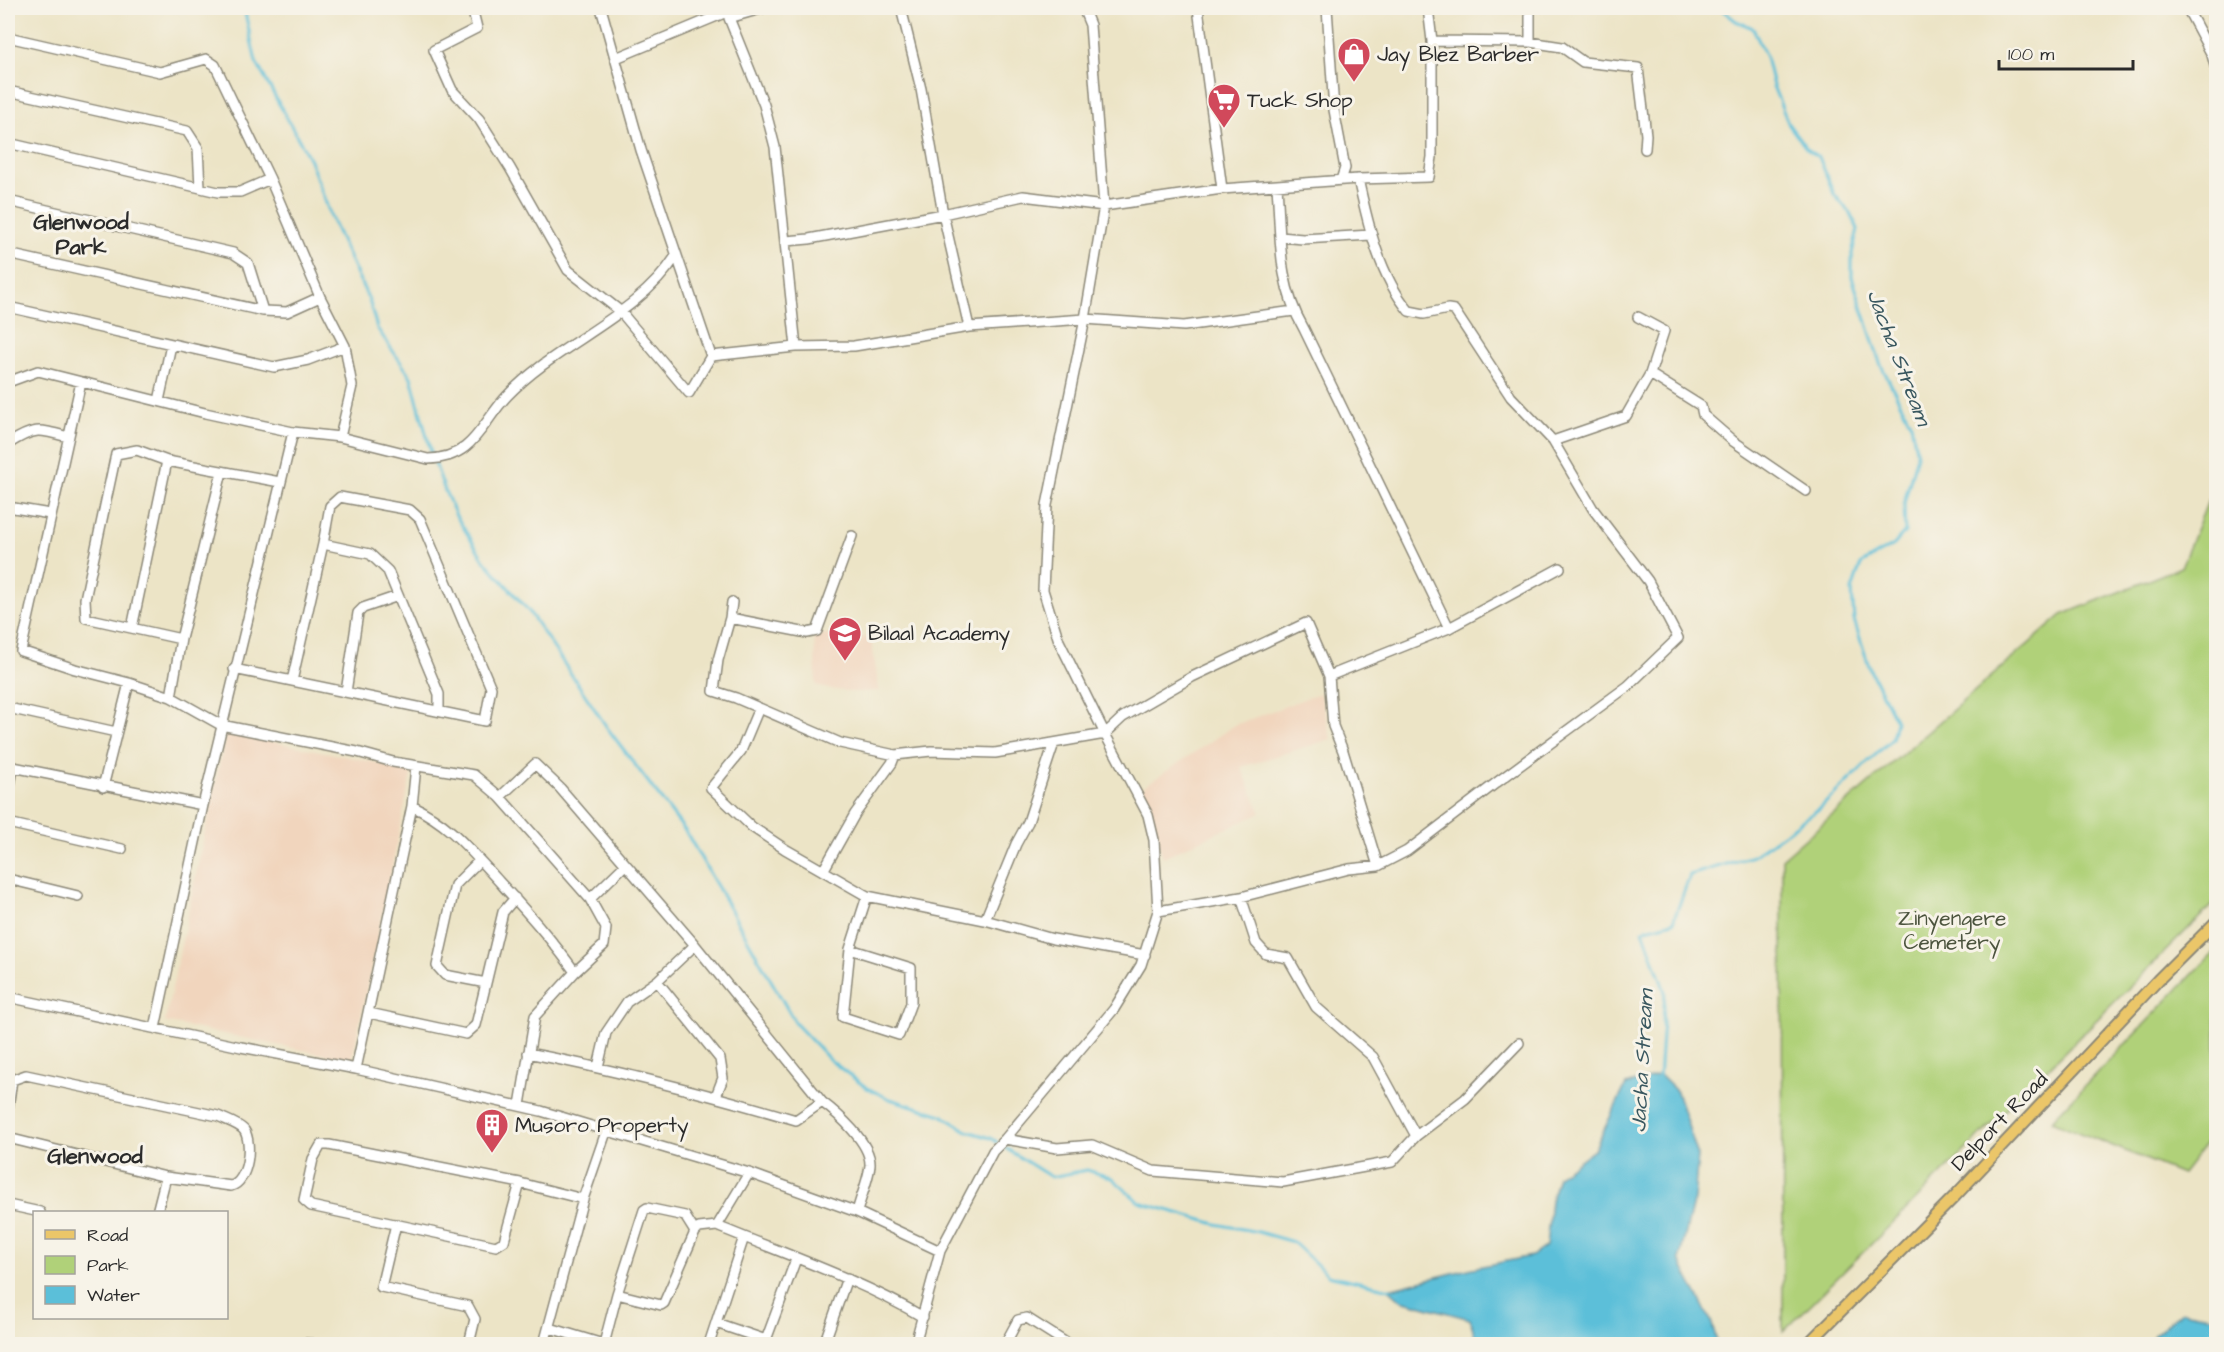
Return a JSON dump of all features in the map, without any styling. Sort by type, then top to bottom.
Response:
[{"type":"main road","name":"Delport Road","points":[[1808,1344],[1955,1196],[2158,980],[2217,922]]},
{"type":"street","points":[[472,8],[477,28],[434,50],[452,90],[479,118],[568,270],[620,311],[689,393],[711,356]]},
{"type":"street","points":[[601,8],[641,150],[711,356]]},
{"type":"street","points":[[729,18],[764,8]]},
{"type":"street","points":[[901,8],[921,89],[943,214],[969,327]]},
{"type":"street","points":[[915,1344],[940,1251],[993,1151],[1114,1009],[1141,965],[1158,911],[1154,840],[1148,815],[1059,640],[1043,590],[1047,505],[1085,319],[1104,206],[1089,25],[1083,8]]},
{"type":"street","points":[[1198,8],[1222,189]]},
{"type":"street","points":[[1327,8],[1334,110],[1345,168],[1341,180]]},
{"type":"street","points":[[786,242],[943,214],[1023,196],[1104,206],[1222,189],[1358,178],[1429,177],[1432,157],[1432,41],[1428,8]]},
{"type":"street","points":[[1530,8],[1530,42]]},
{"type":"street","points":[[2187,8],[2217,69]]},
{"type":"street","points":[[616,58],[729,11],[729,18],[764,105],[775,147],[796,347]]},
{"type":"street","points":[[8,37],[160,72],[206,59],[214,65],[270,179],[320,297],[345,346],[352,386],[340,437]]},
{"type":"street","points":[[1432,41],[1530,42],[1562,47],[1583,62],[1638,68],[1646,135],[1645,149]]},
{"type":"street","points":[[8,91],[187,131],[198,148],[200,187]]},
{"type":"street","points":[[8,143],[218,192],[240,192],[270,179]]},
{"type":"street","points":[[1158,911],[1241,897],[1349,869],[1377,866],[1407,851],[1629,686],[1678,639],[1648,581],[1593,509],[1553,441],[1511,397],[1454,310],[1424,314],[1409,311],[1397,297],[1371,235],[1358,178]]},
{"type":"street","points":[[1277,186],[1283,278],[1294,311],[1449,628]]},
{"type":"street","points":[[8,201],[233,252],[249,263],[263,311]]},
{"type":"street","points":[[1280,237],[1303,239],[1371,235]]},
{"type":"street","points":[[8,254],[263,311],[287,312],[320,297]]},
{"type":"street","points":[[8,382],[38,371],[292,432],[340,437],[428,459],[441,459],[452,456],[479,435],[506,397],[536,370],[620,311],[664,274],[676,256]]},
{"type":"street","points":[[8,307],[274,367],[308,360],[345,346]]},
{"type":"street","points":[[711,356],[796,347],[854,346],[969,327],[1085,319],[1184,326],[1294,311]]},
{"type":"street","points":[[1553,441],[1626,416],[1650,374],[1664,331],[1638,317]]},
{"type":"street","points":[[159,401],[171,345]]},
{"type":"street","points":[[1650,374],[1701,406],[1703,415],[1733,441],[1806,490]]},
{"type":"street","points":[[81,382],[21,651],[171,698],[221,724],[416,766],[474,775],[500,797],[590,899],[606,928],[604,945],[575,972],[535,1016],[520,1106]]},
{"type":"street","points":[[8,444],[25,433],[42,430],[68,437]]},
{"type":"street","points":[[155,1028],[221,724],[292,432]]},
{"type":"street","points":[[181,639],[86,618],[86,599],[116,454],[136,450],[167,461],[280,482]]},
{"type":"street","points":[[132,628],[167,461]]},
{"type":"street","points":[[171,698],[181,639],[222,472]]},
{"type":"street","points":[[234,669],[484,721],[491,688],[420,519],[410,510],[340,497],[330,506],[292,681]]},
{"type":"street","points":[[8,507],[50,514]]},
{"type":"street","points":[[730,618],[807,633],[817,631],[852,536]]},
{"type":"street","points":[[323,544],[370,554],[388,571],[439,694],[439,711]]},
{"type":"street","points":[[1329,676],[1449,628],[1560,568]]},
{"type":"street","points":[[346,692],[358,613],[398,596]]},
{"type":"street","points":[[732,602],[730,618],[718,660],[714,691],[840,743],[895,755],[931,751],[995,753],[1105,734],[1123,717],[1192,677],[1306,623],[1329,676],[1333,726],[1343,751],[1377,866]]},
{"type":"street","points":[[103,787],[129,683]]},
{"type":"street","points":[[8,708],[116,732]]},
{"type":"street","points":[[759,708],[741,751],[711,788],[752,827],[785,849],[867,896],[986,920],[1053,939],[1144,955]]},
{"type":"street","points":[[986,920],[1016,844],[1028,822],[1054,744]]},
{"type":"street","points":[[823,870],[855,814],[892,763],[895,755]]},
{"type":"street","points":[[500,797],[535,764],[560,788],[695,945],[822,1102],[844,1119],[867,1153],[870,1165],[857,1212]]},
{"type":"street","points":[[356,1069],[412,806],[416,766]]},
{"type":"street","points":[[8,798],[10,767],[203,805]]},
{"type":"street","points":[[412,806],[432,816],[455,833],[515,898],[558,948],[575,972]]},
{"type":"street","points":[[8,823],[122,849]]},
{"type":"street","points":[[479,861],[455,885],[437,966],[445,975],[486,983]]},
{"type":"street","points":[[590,899],[626,865]]},
{"type":"street","points":[[8,879],[78,896]]},
{"type":"street","points":[[850,949],[911,968],[911,1003],[900,1035],[843,1017],[850,949],[867,896]]},
{"type":"street","points":[[1241,897],[1256,943],[1266,954],[1288,958],[1316,1006],[1373,1057],[1416,1136]]},
{"type":"street","points":[[369,1013],[466,1034],[476,1025],[503,912],[515,898]]},
{"type":"street","points":[[598,1067],[606,1033],[627,1002],[657,981],[695,945]]},
{"type":"street","points":[[657,981],[720,1059],[723,1078],[716,1096]]},
{"type":"street","points":[[8,996],[520,1106],[749,1173],[857,1212],[940,1251]]},
{"type":"street","points":[[1005,1139],[1057,1148],[1092,1146],[1153,1171],[1283,1182],[1392,1162],[1416,1136],[1465,1099],[1519,1043]]},
{"type":"street","points":[[528,1053],[598,1067],[716,1096],[796,1120],[822,1102]]},
{"type":"street","points":[[8,1108],[12,1080],[26,1075],[219,1116],[243,1128],[249,1139],[245,1175],[238,1184],[231,1186],[166,1177],[8,1138]]},
{"type":"street","points":[[544,1344],[583,1198],[606,1132]]},
{"type":"street","points":[[520,1183],[504,1241],[496,1246],[311,1206],[304,1200],[313,1159],[321,1145],[520,1183],[583,1198]]},
{"type":"street","points":[[717,1226],[749,1173]]},
{"type":"street","points":[[157,1211],[166,1177]]},
{"type":"street","points":[[8,1205],[35,1211]]},
{"type":"street","points":[[550,1328],[604,1344],[617,1294],[646,1208],[685,1216],[695,1232]]},
{"type":"street","points":[[396,1224],[381,1287],[468,1306],[475,1319],[469,1344]]},
{"type":"street","points":[[617,1294],[661,1305],[664,1303],[695,1232],[699,1228],[717,1226],[847,1278],[922,1317]]},
{"type":"street","points":[[709,1344],[744,1237]]},
{"type":"street","points":[[716,1323],[766,1340],[796,1259]]},
{"type":"street","points":[[824,1344],[847,1278]]},
{"type":"street","points":[[1005,1344],[1018,1320],[1027,1318],[1055,1341],[1068,1344]]},
{"type":"street","points":[[298,1344],[315,1344]]},
{"type":"shaded area","name":"Bilaal Academy","points":[[814,634],[871,638],[879,691],[851,692],[816,685]]},
{"type":"shaded area","points":[[1320,693],[1331,739],[1241,767],[1261,813],[1163,857],[1140,789],[1235,725]]},
{"type":"shaded area","points":[[226,732],[412,770],[352,1060],[165,1022]]},
{"type":"green space","name":"Zinyengere Cemetery","points":[[2216,490],[2216,901],[1783,1332],[1782,859],[2062,615],[2181,567],[2208,501]]},
{"type":"green space","points":[[2216,950],[2216,1130],[2182,1174],[2051,1121]]},
{"type":"water","points":[[1660,1075],[1677,1092],[1698,1156],[1694,1199],[1679,1260],[1711,1321],[1718,1344],[1485,1344],[1476,1340],[1470,1319],[1401,1300],[1389,1289],[1532,1256],[1546,1246],[1551,1201],[1558,1176],[1594,1150],[1626,1085]]},
{"type":"water","points":[[2182,1311],[2216,1317],[2216,1344],[2151,1344],[2154,1335]]},
{"type":"waterway","points":[[244,8],[256,62],[310,160],[334,225],[369,300],[377,328],[411,377],[431,452],[445,491],[456,516],[484,560],[528,610],[608,729],[686,832],[796,1024],[831,1061],[867,1088],[890,1099],[942,1115],[967,1131],[997,1142]]},
{"type":"waterway","name":"Jacha Stream","points":[[1659,1079],[1665,992],[1643,930],[1673,922],[1690,875],[1753,856],[1820,808],[1892,739],[1896,721],[1871,672],[1854,620],[1852,590],[1861,564],[1894,545],[1905,532],[1904,503],[1917,455],[1911,424],[1880,363],[1852,277],[1852,253],[1858,229],[1850,213],[1834,194],[1819,157],[1807,149],[1789,125],[1773,86],[1766,57],[1753,28],[1736,21],[1720,8]]},
{"type":"waterway","points":[[1002,1146],[1051,1177],[1087,1170],[1112,1178],[1139,1202],[1216,1224],[1293,1242],[1328,1275],[1390,1289]]},
{"type":"place","name":"Jay Blez Barber","points":[[1354,83]]},
{"type":"place","name":"Tuck Shop","points":[[1224,129]]},
{"type":"place","name":"Bilaal Academy","points":[[845,662]]},
{"type":"place","name":"Musoro Property","points":[[492,1154]]},
{"type":"district","name":"Glenwood Park","points":[[81,234]]},
{"type":"district","name":"Glenwood","points":[[95,1155]]}]
